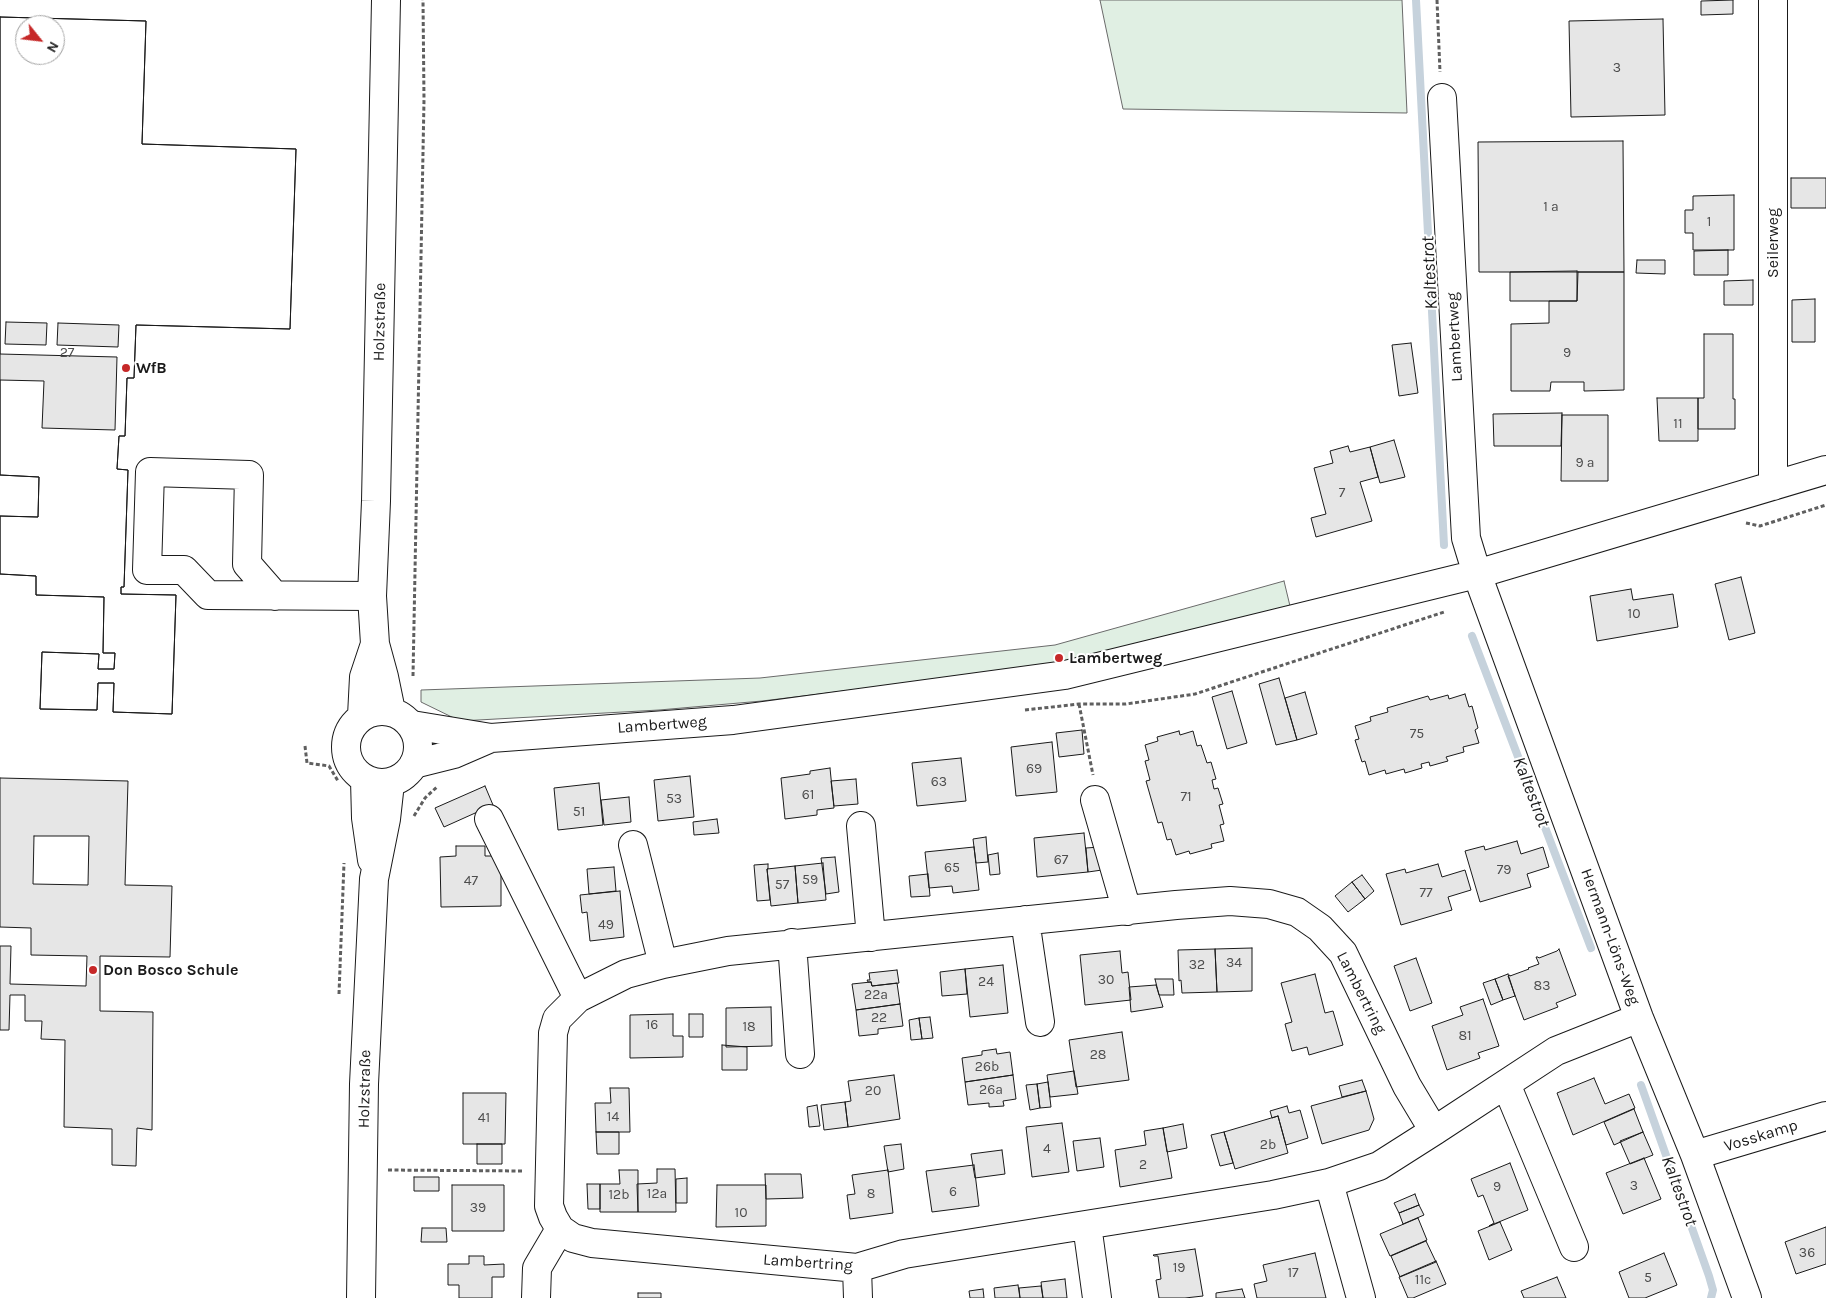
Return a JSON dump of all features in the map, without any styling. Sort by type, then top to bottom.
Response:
[{"type":"street","name":"Holzstraße","points":[[386,0],[377,492],[372,596],[374,644],[384,677],[402,718],[416,733],[419,747],[414,764]]},
{"type":"street","name":"Seilerweg","points":[[1772,0],[1773,486]]},
{"type":"street","name":"Lambertweg","points":[[1442,98],[1466,538],[1477,574]]},
{"type":"street","name":"Lambertweg","points":[[402,718],[491,738],[732,720],[1065,675],[1477,574],[1826,470]]},
{"type":"street","points":[[275,596],[247,564],[249,474],[150,472],[147,570],[184,570],[208,595],[275,596],[372,596]]},
{"type":"street","name":"Hermann-Löns-Weg","points":[[1477,574],[1640,1018],[1695,1155],[1747,1298]]},
{"type":"street","name":"Holzstraße","points":[[362,716],[364,677],[374,644]]},
{"type":"street","points":[[402,718],[378,710],[362,716],[348,732],[344,748],[347,760],[354,771],[377,781],[401,778],[414,764]]},
{"type":"street","name":"Lambertweg","points":[[414,764],[454,754],[491,738]]},
{"type":"street","name":"Holzstraße","points":[[362,1298],[364,1084],[374,879],[366,818],[377,781]]},
{"type":"street","points":[[1095,800],[1127,911]]},
{"type":"street","points":[[489,819],[578,998]]},
{"type":"street","points":[[861,826],[871,937]]},
{"type":"street","points":[[633,845],[663,964]]},
{"type":"street","name":"Lambertring","points":[[1434,1131],[1407,1086],[1344,953],[1320,928],[1298,912],[1269,904],[1230,901],[1176,905],[728,951],[663,964],[626,974],[578,998],[557,1019],[553,1033],[549,1206],[560,1229],[573,1238],[592,1244],[857,1268],[904,1254],[1273,1195],[1329,1183],[1379,1166],[1434,1131],[1506,1084],[1556,1050],[1640,1018]]},
{"type":"street","points":[[1025,920],[1040,1022]]},
{"type":"street","points":[[792,943],[800,1054]]},
{"type":"street","points":[[1506,1084],[1574,1247]]},
{"type":"street","name":"Vosskamp","points":[[1695,1155],[1826,1116]]},
{"type":"street","points":[[1329,1183],[1361,1298]]},
{"type":"street","points":[[1087,1225],[1097,1298]]},
{"type":"street","points":[[536,1298],[537,1268],[560,1229]]},
{"type":"street","points":[[857,1268],[858,1298]]},
{"type":"path","points":[[413,675],[424,100],[424,0]]},
{"type":"path","points":[[1437,0],[1442,98]]},
{"type":"path","points":[[1078,704],[1096,789],[1095,800]]},
{"type":"path","points":[[364,1170],[550,1170]]},
{"type":"green space","points":[[1100,0],[1402,0],[1407,113],[1123,109]]},
{"type":"green space","points":[[1284,581],[1290,606],[1058,665],[762,701],[659,710],[460,721],[421,702],[421,690],[760,678],[1055,645]]},
{"type":"building","points":[[1733,0],[1733,14],[1701,15],[1701,1]]},
{"type":"building","name":"WfB","points":[[0,17],[15,17],[15,65],[65,65],[65,19],[146,21],[142,144],[296,149],[290,329],[136,325],[134,378],[127,378],[125,436],[119,436],[117,469],[128,470],[124,587],[121,587],[121,594],[176,595],[172,714],[113,712],[114,683],[98,683],[97,710],[40,709],[42,652],[99,654],[98,669],[114,669],[115,653],[103,653],[104,597],[36,595],[36,576],[0,574],[0,516],[38,517],[39,477],[0,475],[0,380],[44,381],[42,428],[115,430],[117,357],[0,354]],"holes":[[[6,322],[47,323],[46,345],[5,344]],[[58,323],[119,325],[118,347],[57,345]]]},
{"type":"building","name":"WfB","points":[[0,17],[15,17],[15,65],[65,65],[65,19],[146,21],[142,144],[296,149],[290,329],[136,325],[134,378],[127,378],[125,436],[119,436],[117,469],[128,470],[124,587],[121,587],[121,594],[176,595],[172,714],[113,712],[114,683],[98,683],[97,710],[40,709],[42,652],[99,654],[98,669],[114,669],[115,653],[103,653],[104,597],[36,595],[36,576],[0,574],[0,516],[38,517],[39,477],[0,475]]},
{"type":"building","points":[[1663,19],[1665,115],[1571,117],[1569,21]]},
{"type":"building","points":[[1623,141],[1624,272],[1479,272],[1478,142]]},
{"type":"building","points":[[1791,178],[1826,178],[1826,208],[1791,208]]},
{"type":"building","points":[[1734,195],[1734,250],[1693,250],[1693,233],[1685,233],[1685,210],[1693,210],[1693,196]]},
{"type":"building","points":[[1728,250],[1728,275],[1694,275],[1694,251]]},
{"type":"building","points":[[1637,260],[1665,260],[1665,274],[1636,273]]},
{"type":"building","points":[[1577,271],[1577,301],[1510,301],[1510,272]]},
{"type":"building","points":[[1578,272],[1624,272],[1624,390],[1584,391],[1584,382],[1551,382],[1550,391],[1511,391],[1511,324],[1549,323],[1549,301],[1577,301]]},
{"type":"building","points":[[1753,280],[1753,305],[1724,305],[1724,281]]},
{"type":"building","points":[[1815,299],[1815,342],[1792,342],[1792,300]]},
{"type":"building","points":[[1704,334],[1733,334],[1735,429],[1698,429],[1698,398],[1704,398]]},
{"type":"building","points":[[1411,343],[1418,393],[1399,396],[1392,345]]},
{"type":"building","points":[[1657,398],[1698,398],[1698,441],[1659,441]]},
{"type":"building","points":[[1562,413],[1561,446],[1494,446],[1493,414]]},
{"type":"building","points":[[1562,415],[1608,415],[1608,481],[1561,481]]},
{"type":"building","points":[[1394,440],[1405,477],[1380,483],[1370,447]]},
{"type":"building","points":[[1348,446],[1350,452],[1370,447],[1378,477],[1360,482],[1372,521],[1316,537],[1311,518],[1326,514],[1314,468],[1333,463],[1330,451]]},
{"type":"building","points":[[1741,577],[1755,633],[1729,640],[1715,584]]},
{"type":"building","points":[[1631,589],[1633,600],[1673,594],[1678,627],[1597,641],[1590,596]]},
{"type":"building","points":[[1279,678],[1297,740],[1276,745],[1259,684]]},
{"type":"building","points":[[1232,691],[1247,743],[1227,749],[1212,697]]},
{"type":"building","points":[[1305,692],[1317,734],[1297,740],[1285,698]]},
{"type":"building","points":[[1465,694],[1469,707],[1472,706],[1478,728],[1475,730],[1479,743],[1463,747],[1464,752],[1446,757],[1448,761],[1430,766],[1429,762],[1421,764],[1422,768],[1405,773],[1404,769],[1386,774],[1385,770],[1369,775],[1365,761],[1362,762],[1355,740],[1359,739],[1355,726],[1371,721],[1370,717],[1388,712],[1387,708],[1428,696],[1430,700],[1448,695],[1449,699]]},
{"type":"building","points":[[1082,730],[1084,754],[1059,757],[1056,733]]},
{"type":"building","points":[[1179,731],[1180,735],[1193,731],[1197,746],[1201,745],[1207,763],[1211,762],[1216,779],[1212,780],[1214,789],[1218,788],[1223,804],[1219,805],[1224,824],[1220,825],[1224,841],[1211,844],[1212,848],[1190,854],[1189,851],[1176,855],[1171,839],[1167,840],[1162,822],[1158,823],[1146,781],[1150,780],[1145,761],[1149,760],[1145,745],[1158,741],[1157,737]]},
{"type":"building","points":[[1052,742],[1057,792],[1016,796],[1011,747]]},
{"type":"building","points":[[961,758],[966,801],[917,806],[912,763]]},
{"type":"building","points":[[830,768],[834,808],[817,810],[817,815],[785,819],[781,778],[810,774],[810,771]]},
{"type":"building","points":[[690,776],[694,817],[658,821],[654,780]]},
{"type":"building","name":"Don Bosco Schule","points":[[0,778],[128,781],[125,885],[172,886],[170,957],[100,956],[100,1011],[153,1012],[152,1130],[137,1128],[136,1166],[112,1165],[112,1129],[64,1127],[65,1040],[41,1039],[42,1021],[25,1021],[25,995],[10,995],[9,1030],[0,1030],[0,946],[11,946],[10,984],[86,986],[87,956],[31,955],[31,928],[0,927]],"holes":[[[34,836],[89,836],[88,885],[33,884]]]},
{"type":"building","points":[[856,779],[858,804],[834,806],[831,781]]},
{"type":"building","points":[[599,783],[603,825],[558,830],[554,788]]},
{"type":"building","points":[[485,786],[493,805],[444,827],[435,808]]},
{"type":"building","points":[[629,797],[631,822],[604,825],[601,800]]},
{"type":"building","points":[[717,819],[719,833],[694,835],[693,822]]},
{"type":"building","points":[[1084,833],[1088,872],[1037,877],[1034,838]]},
{"type":"building","points":[[986,837],[988,862],[976,863],[973,839]]},
{"type":"building","points":[[1517,841],[1521,854],[1543,847],[1549,867],[1527,874],[1531,887],[1480,902],[1465,851],[1484,846],[1485,850]]},
{"type":"building","points":[[456,846],[485,846],[485,856],[501,856],[501,906],[441,907],[440,857],[456,856]]},
{"type":"building","points":[[974,847],[979,890],[953,893],[952,886],[929,888],[925,852]]},
{"type":"building","points":[[1100,847],[1102,870],[1088,872],[1086,848]]},
{"type":"building","points":[[998,853],[1000,874],[990,875],[988,855]]},
{"type":"building","points":[[835,857],[839,892],[826,894],[821,858]]},
{"type":"building","points":[[823,863],[826,900],[798,903],[795,866]]},
{"type":"building","points":[[768,864],[770,900],[757,901],[754,865]]},
{"type":"building","points":[[1438,864],[1442,877],[1465,870],[1471,890],[1448,897],[1452,910],[1401,925],[1386,874],[1405,869],[1406,873]]},
{"type":"building","points":[[795,866],[798,903],[771,906],[767,869]]},
{"type":"building","points":[[614,867],[616,891],[589,894],[587,869]]},
{"type":"building","points":[[928,874],[930,896],[911,897],[909,876]]},
{"type":"building","points":[[1362,875],[1374,891],[1365,899],[1352,882]]},
{"type":"building","points":[[1352,882],[1365,899],[1348,912],[1335,896]]},
{"type":"building","points":[[620,891],[624,937],[590,941],[587,912],[582,913],[580,895]]},
{"type":"building","points":[[1252,948],[1252,991],[1217,992],[1215,949]]},
{"type":"building","points":[[1215,949],[1217,992],[1182,993],[1181,980],[1179,981],[1178,950]]},
{"type":"building","points":[[1559,949],[1576,995],[1556,1003],[1558,1007],[1524,1020],[1508,976],[1539,964],[1536,957],[1539,958]]},
{"type":"building","points":[[1120,951],[1122,973],[1128,972],[1131,1000],[1085,1005],[1080,955]]},
{"type":"building","points":[[1416,958],[1432,1003],[1410,1011],[1394,966]]},
{"type":"building","points":[[1003,965],[1008,1013],[970,1017],[965,969]]},
{"type":"building","points":[[965,969],[967,994],[942,996],[940,972]]},
{"type":"building","points":[[897,970],[899,983],[872,986],[871,982],[867,980],[870,980],[869,973]]},
{"type":"building","points":[[1315,974],[1325,1013],[1333,1011],[1343,1045],[1309,1055],[1307,1047],[1292,1051],[1285,1024],[1292,1022],[1281,983]]},
{"type":"building","points":[[1508,974],[1515,996],[1503,1000],[1495,979]]},
{"type":"building","points":[[1155,979],[1173,979],[1174,995],[1159,995]]},
{"type":"building","points":[[1495,979],[1503,1000],[1491,1005],[1483,983]]},
{"type":"building","points":[[871,982],[872,986],[897,983],[900,1004],[856,1010],[852,984]]},
{"type":"building","points":[[1156,985],[1163,1007],[1131,1012],[1129,987]]},
{"type":"building","points":[[1483,999],[1499,1046],[1478,1053],[1480,1058],[1447,1070],[1432,1026],[1463,1015],[1460,1007]]},
{"type":"building","points":[[900,1004],[903,1026],[878,1029],[878,1034],[859,1036],[856,1010]]},
{"type":"building","points":[[771,1007],[772,1046],[726,1047],[726,1008]]},
{"type":"building","points":[[673,1014],[673,1036],[683,1036],[683,1057],[630,1058],[630,1015]]},
{"type":"building","points":[[689,1014],[703,1014],[703,1037],[689,1037]]},
{"type":"building","points":[[930,1017],[933,1038],[922,1039],[919,1018]]},
{"type":"building","points":[[919,1018],[922,1039],[911,1040],[909,1020]]},
{"type":"building","points":[[1122,1032],[1129,1080],[1076,1087],[1069,1040]]},
{"type":"building","points":[[722,1045],[747,1047],[747,1070],[722,1070]]},
{"type":"building","points":[[996,1049],[997,1054],[1010,1052],[1013,1075],[965,1082],[962,1058],[982,1055],[982,1051]]},
{"type":"building","points":[[1074,1071],[1078,1094],[1050,1097],[1047,1075]]},
{"type":"building","points":[[894,1075],[900,1119],[848,1127],[845,1102],[851,1101],[848,1081]]},
{"type":"building","points":[[1013,1075],[1016,1099],[1003,1101],[1004,1106],[989,1107],[989,1103],[968,1105],[965,1082]]},
{"type":"building","points":[[1594,1078],[1605,1104],[1629,1094],[1635,1108],[1573,1135],[1557,1093]]},
{"type":"building","points":[[1362,1080],[1366,1091],[1342,1097],[1339,1086]]},
{"type":"building","points":[[1048,1082],[1051,1107],[1040,1108],[1037,1084]]},
{"type":"building","points":[[1037,1084],[1040,1108],[1030,1110],[1026,1085]]},
{"type":"building","points":[[610,1088],[629,1088],[630,1132],[596,1132],[595,1103],[611,1103]]},
{"type":"building","points":[[1366,1091],[1374,1119],[1369,1130],[1322,1144],[1311,1106]]},
{"type":"building","points":[[463,1093],[506,1093],[505,1144],[463,1144]]},
{"type":"building","points":[[845,1102],[848,1127],[824,1130],[821,1105]]},
{"type":"building","points":[[817,1105],[820,1126],[809,1127],[807,1107]]},
{"type":"building","points":[[1287,1106],[1289,1113],[1300,1110],[1308,1138],[1286,1145],[1278,1116],[1272,1118],[1270,1111]]},
{"type":"building","points":[[1634,1109],[1643,1132],[1614,1145],[1604,1122]]},
{"type":"building","points":[[1278,1116],[1288,1153],[1235,1169],[1224,1132]]},
{"type":"building","points":[[1062,1123],[1069,1172],[1032,1177],[1026,1127]]},
{"type":"building","points":[[1183,1124],[1187,1148],[1167,1152],[1163,1128]]},
{"type":"building","points":[[1163,1128],[1172,1178],[1120,1187],[1115,1150],[1146,1145],[1144,1131]]},
{"type":"building","points":[[596,1132],[619,1132],[619,1154],[597,1154]]},
{"type":"building","points":[[1224,1132],[1233,1163],[1220,1166],[1211,1135]]},
{"type":"building","points":[[1643,1132],[1653,1155],[1630,1164],[1620,1141]]},
{"type":"building","points":[[1100,1138],[1104,1167],[1077,1171],[1073,1141]]},
{"type":"building","points":[[477,1144],[502,1144],[502,1164],[477,1164]]},
{"type":"building","points":[[901,1144],[904,1169],[888,1172],[884,1146]]},
{"type":"building","points":[[1002,1150],[1005,1174],[975,1178],[971,1154]]},
{"type":"building","points":[[1644,1158],[1661,1199],[1623,1214],[1606,1173]]},
{"type":"building","points":[[1510,1163],[1528,1210],[1489,1226],[1494,1223],[1483,1195],[1478,1197],[1471,1179]]},
{"type":"building","points":[[974,1165],[979,1206],[932,1212],[926,1171]]},
{"type":"building","points":[[657,1169],[675,1169],[676,1212],[638,1212],[637,1184],[657,1183]]},
{"type":"building","points":[[619,1170],[638,1170],[638,1212],[600,1212],[600,1184],[620,1184]]},
{"type":"building","points":[[888,1170],[893,1213],[850,1219],[847,1195],[855,1194],[852,1175]]},
{"type":"building","points":[[765,1174],[801,1174],[803,1198],[766,1199]]},
{"type":"building","points":[[414,1177],[439,1177],[439,1191],[414,1191]]},
{"type":"building","points":[[687,1178],[687,1203],[676,1203],[676,1179]]},
{"type":"building","points":[[587,1184],[600,1184],[600,1209],[588,1209]]},
{"type":"building","points":[[452,1185],[504,1185],[504,1231],[452,1231]]},
{"type":"building","points":[[717,1185],[766,1185],[766,1226],[716,1227]]},
{"type":"building","points":[[1415,1194],[1419,1205],[1399,1213],[1394,1203]]},
{"type":"building","points":[[1419,1205],[1424,1215],[1403,1224],[1399,1213]]},
{"type":"building","points":[[1418,1218],[1427,1240],[1390,1256],[1380,1234]]},
{"type":"building","points":[[1500,1222],[1512,1250],[1489,1260],[1478,1231]]},
{"type":"building","points":[[1826,1227],[1826,1264],[1796,1274],[1785,1242]]},
{"type":"building","points":[[422,1228],[446,1228],[447,1242],[421,1242]]},
{"type":"building","points":[[1426,1241],[1436,1262],[1400,1277],[1391,1256]]},
{"type":"building","points":[[1195,1249],[1203,1296],[1159,1298],[1156,1280],[1161,1279],[1158,1256],[1153,1255]]},
{"type":"building","points":[[1315,1253],[1326,1298],[1257,1298],[1254,1284],[1267,1281],[1263,1265]]},
{"type":"building","points":[[1664,1253],[1677,1285],[1645,1298],[1629,1298],[1619,1272]]},
{"type":"building","points":[[469,1256],[484,1256],[484,1265],[504,1264],[504,1277],[492,1277],[492,1298],[459,1298],[459,1285],[448,1285],[448,1264],[469,1264]]},
{"type":"building","points":[[1436,1261],[1446,1284],[1413,1298],[1408,1298],[1399,1277]]},
{"type":"building","points":[[1557,1277],[1566,1298],[1524,1298],[1521,1291]]},
{"type":"building","points":[[1065,1279],[1067,1298],[1043,1298],[1041,1282]]},
{"type":"building","points":[[1018,1285],[1020,1298],[995,1298],[994,1288]]},
{"type":"building","points":[[1041,1286],[1043,1298],[1020,1298],[1019,1288]]},
{"type":"building","points":[[983,1289],[984,1298],[970,1298],[969,1291]]},
{"type":"building","points":[[1242,1289],[1245,1298],[1216,1298],[1216,1293]]},
{"type":"building","points":[[638,1293],[661,1293],[661,1298],[638,1298]]},
{"type":"waterway","name":"Kaltestrot","points":[[1416,0],[1444,545]]},
{"type":"waterway","name":"Kaltestrot","points":[[1472,636],[1591,948]]},
{"type":"waterway","name":"Kaltestrot","points":[[1641,1085],[1709,1276],[1713,1290],[1711,1298]]},
{"type":"place","name":"WfB","points":[[126,368]]},
{"type":"place","name":"Lambertweg","points":[[1059,658]]},
{"type":"place","name":"Don Bosco Schule","points":[[93,970]]}]
